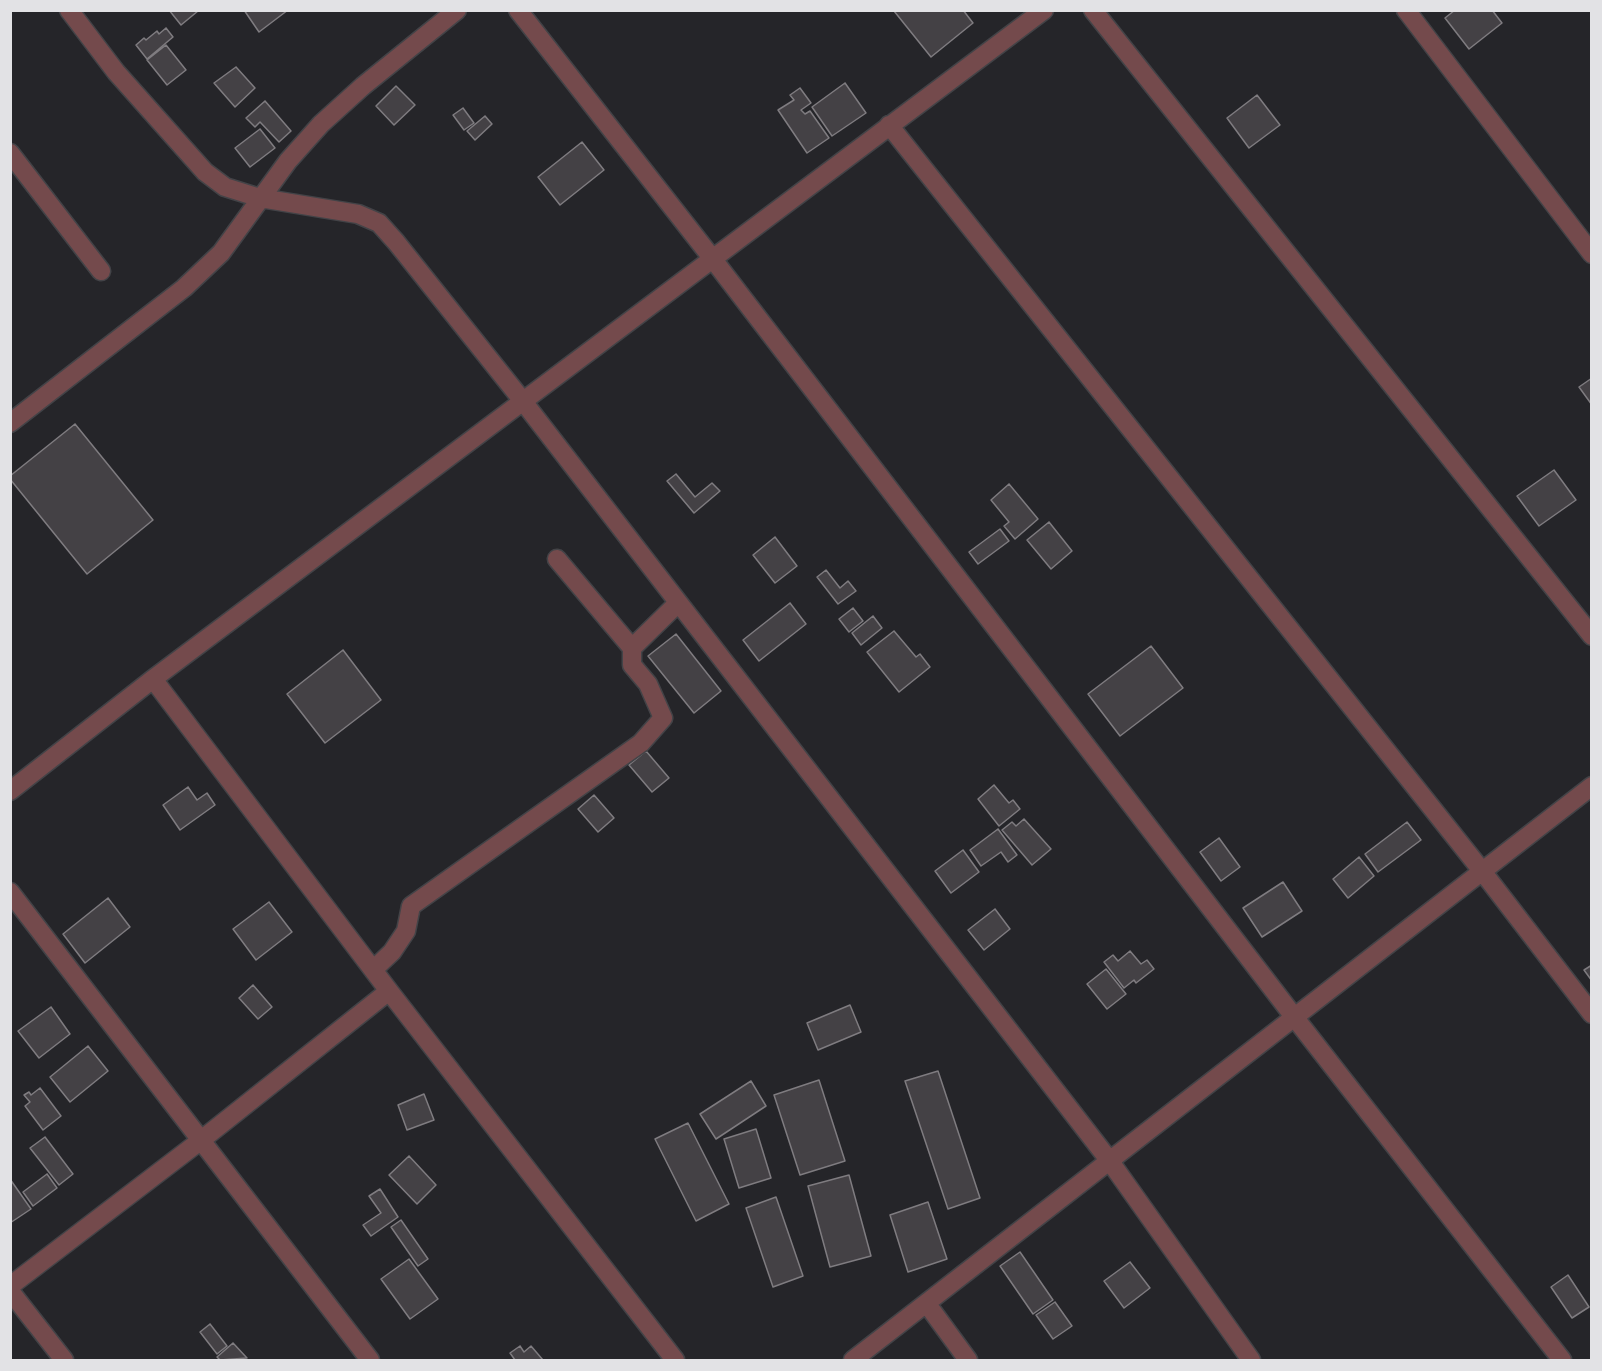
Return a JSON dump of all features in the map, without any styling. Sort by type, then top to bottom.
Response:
[{"type":"street","points":[[69,10],[116,72],[205,172],[225,187],[260,198],[358,214],[379,224],[522,400],[677,604],[1109,1160],[1251,1360]]},
{"type":"street","points":[[10,423],[184,288],[221,254],[260,198],[321,124],[363,86],[457,10]]},
{"type":"street","points":[[518,10],[712,258],[1295,1018],[1562,1360]]},
{"type":"street","points":[[10,791],[153,679],[522,400],[1044,10]]},
{"type":"street","points":[[1093,10],[1592,636]]},
{"type":"street","points":[[1406,10],[1592,254]]},
{"type":"street","points":[[889,125],[1482,871],[1592,1014]]},
{"type":"street","points":[[10,153],[101,271]]},
{"type":"street","points":[[373,970],[392,952],[406,931],[411,906],[641,743],[663,718],[648,684],[632,665],[632,648],[557,559]]},
{"type":"street","points":[[632,648],[677,604]]},
{"type":"street","points":[[153,679],[389,991],[675,1360]]},
{"type":"street","points":[[853,1360],[927,1305],[1109,1160],[1592,786]]},
{"type":"street","points":[[10,892],[370,1360]]},
{"type":"street","points":[[10,1286],[200,1141],[389,991]]},
{"type":"street","points":[[10,1291],[64,1360]]},
{"type":"street","points":[[927,1305],[968,1360]]},
{"type":"building","points":[[169,10],[198,10],[198,11],[181,25]]},
{"type":"building","points":[[244,10],[288,10],[259,32]]},
{"type":"building","points":[[963,10],[973,23],[931,57],[894,11]]},
{"type":"building","points":[[1455,10],[1492,10],[1502,23],[1469,49],[1445,18]]},
{"type":"building","points":[[166,28],[173,37],[147,59],[136,45],[144,38],[146,40],[157,31],[159,34]]},
{"type":"building","points":[[166,45],[186,70],[167,85],[147,60]]},
{"type":"building","points":[[236,67],[255,88],[235,107],[214,83]]},
{"type":"building","points":[[845,83],[866,113],[832,136],[812,107]]},
{"type":"building","points":[[396,86],[415,105],[394,125],[376,106]]},
{"type":"building","points":[[800,88],[811,103],[801,110],[805,114],[810,111],[829,138],[807,153],[778,110],[794,100],[790,95]]},
{"type":"building","points":[[1257,95],[1280,125],[1249,148],[1227,118]]},
{"type":"building","points":[[265,101],[291,131],[279,142],[260,122],[255,127],[246,118]]},
{"type":"building","points":[[463,108],[474,123],[464,130],[453,115]]},
{"type":"building","points":[[485,116],[492,124],[475,140],[467,131]]},
{"type":"building","points":[[260,129],[275,148],[250,167],[235,148]]},
{"type":"building","points":[[582,142],[604,170],[560,205],[538,177]]},
{"type":"building","points":[[1592,378],[1592,405],[1579,387]]},
{"type":"building","points":[[75,424],[153,520],[87,574],[10,479],[10,476]]},
{"type":"building","points":[[1554,470],[1576,500],[1539,526],[1517,496]]},
{"type":"building","points":[[676,474],[695,497],[712,483],[720,491],[694,513],[667,481]]},
{"type":"building","points":[[1009,484],[1038,519],[1015,539],[1004,526],[1009,522],[991,500]]},
{"type":"building","points":[[1049,522],[1072,551],[1051,569],[1027,540]]},
{"type":"building","points":[[1000,529],[1009,541],[978,564],[969,552]]},
{"type":"building","points":[[775,537],[797,566],[775,583],[753,555]]},
{"type":"building","points":[[826,570],[840,588],[848,581],[856,591],[838,604],[817,577]]},
{"type":"building","points":[[790,603],[806,624],[759,661],[743,640]]},
{"type":"building","points":[[853,608],[863,621],[849,632],[839,619]]},
{"type":"building","points":[[873,616],[882,628],[861,645],[852,633]]},
{"type":"building","points":[[894,631],[916,657],[920,654],[930,667],[899,692],[867,652]]},
{"type":"building","points":[[676,634],[721,691],[694,713],[648,656]]},
{"type":"building","points":[[1151,646],[1183,688],[1120,736],[1088,694]]},
{"type":"building","points":[[343,650],[381,700],[325,743],[287,694]]},
{"type":"building","points":[[646,751],[669,778],[652,792],[629,765]]},
{"type":"building","points":[[994,785],[1009,803],[1013,800],[1020,809],[999,826],[978,799]]},
{"type":"building","points":[[188,787],[197,800],[207,793],[215,805],[180,830],[163,805]]},
{"type":"building","points":[[594,795],[614,818],[598,832],[578,809]]},
{"type":"building","points":[[1024,819],[1051,849],[1032,865],[1002,830],[1012,822],[1016,826]]},
{"type":"building","points":[[1407,822],[1421,840],[1378,872],[1365,854]]},
{"type":"building","points":[[998,829],[1017,855],[1008,862],[1001,852],[981,866],[970,850]]},
{"type":"building","points":[[1219,838],[1240,867],[1221,881],[1200,852]]},
{"type":"building","points":[[963,850],[979,872],[951,893],[935,871]]},
{"type":"building","points":[[1359,857],[1374,876],[1348,898],[1333,879]]},
{"type":"building","points":[[1283,882],[1302,911],[1262,937],[1243,908]]},
{"type":"building","points":[[108,898],[130,927],[85,963],[63,934]]},
{"type":"building","points":[[269,902],[292,932],[256,960],[233,929]]},
{"type":"building","points":[[995,909],[1010,929],[984,950],[968,930]]},
{"type":"building","points":[[1130,951],[1141,964],[1147,960],[1154,969],[1136,983],[1134,980],[1124,988],[1104,962],[1113,955],[1118,961]]},
{"type":"building","points":[[1592,965],[1592,981],[1584,970]]},
{"type":"building","points":[[1106,969],[1126,994],[1107,1009],[1087,984]]},
{"type":"building","points":[[253,985],[272,1007],[258,1019],[239,998]]},
{"type":"building","points":[[850,1005],[861,1032],[818,1050],[807,1023]]},
{"type":"building","points":[[51,1007],[70,1034],[39,1058],[18,1031]]},
{"type":"building","points":[[88,1046],[108,1071],[70,1102],[50,1077]]},
{"type":"building","points":[[938,1071],[980,1198],[948,1209],[905,1081]]},
{"type":"building","points":[[819,1080],[845,1161],[800,1175],[774,1095]]},
{"type":"building","points":[[751,1081],[766,1106],[716,1139],[700,1114]]},
{"type":"building","points":[[40,1088],[61,1116],[43,1130],[25,1106],[30,1102],[24,1095],[29,1092],[31,1095]]},
{"type":"building","points":[[424,1094],[434,1120],[407,1130],[398,1105]]},
{"type":"building","points":[[688,1123],[729,1204],[696,1221],[655,1139]]},
{"type":"building","points":[[756,1129],[771,1178],[739,1188],[724,1139]]},
{"type":"building","points":[[45,1137],[73,1174],[59,1185],[30,1148]]},
{"type":"building","points":[[409,1156],[436,1185],[417,1204],[389,1175]]},
{"type":"building","points":[[47,1174],[57,1188],[33,1206],[23,1192]]},
{"type":"building","points":[[849,1175],[871,1256],[830,1267],[808,1186]]},
{"type":"building","points":[[10,1179],[31,1209],[10,1223]]},
{"type":"building","points":[[380,1189],[398,1217],[371,1236],[363,1225],[381,1213],[369,1196]]},
{"type":"building","points":[[776,1197],[803,1276],[773,1287],[746,1208]]},
{"type":"building","points":[[928,1202],[947,1259],[908,1272],[890,1215]]},
{"type":"building","points":[[401,1220],[428,1259],[418,1266],[391,1227]]},
{"type":"building","points":[[1020,1252],[1053,1300],[1033,1314],[1000,1266]]},
{"type":"building","points":[[409,1259],[438,1299],[410,1319],[381,1279]]},
{"type":"building","points":[[1130,1262],[1150,1288],[1124,1308],[1104,1281]]},
{"type":"building","points":[[1568,1275],[1589,1307],[1572,1318],[1551,1287]]},
{"type":"building","points":[[1055,1302],[1072,1326],[1053,1339],[1036,1315]]},
{"type":"building","points":[[210,1324],[227,1346],[217,1354],[200,1332]]},
{"type":"building","points":[[233,1343],[247,1358],[220,1360],[217,1357]]},
{"type":"building","points":[[520,1346],[524,1352],[531,1346],[543,1360],[515,1360],[510,1353]]}]
